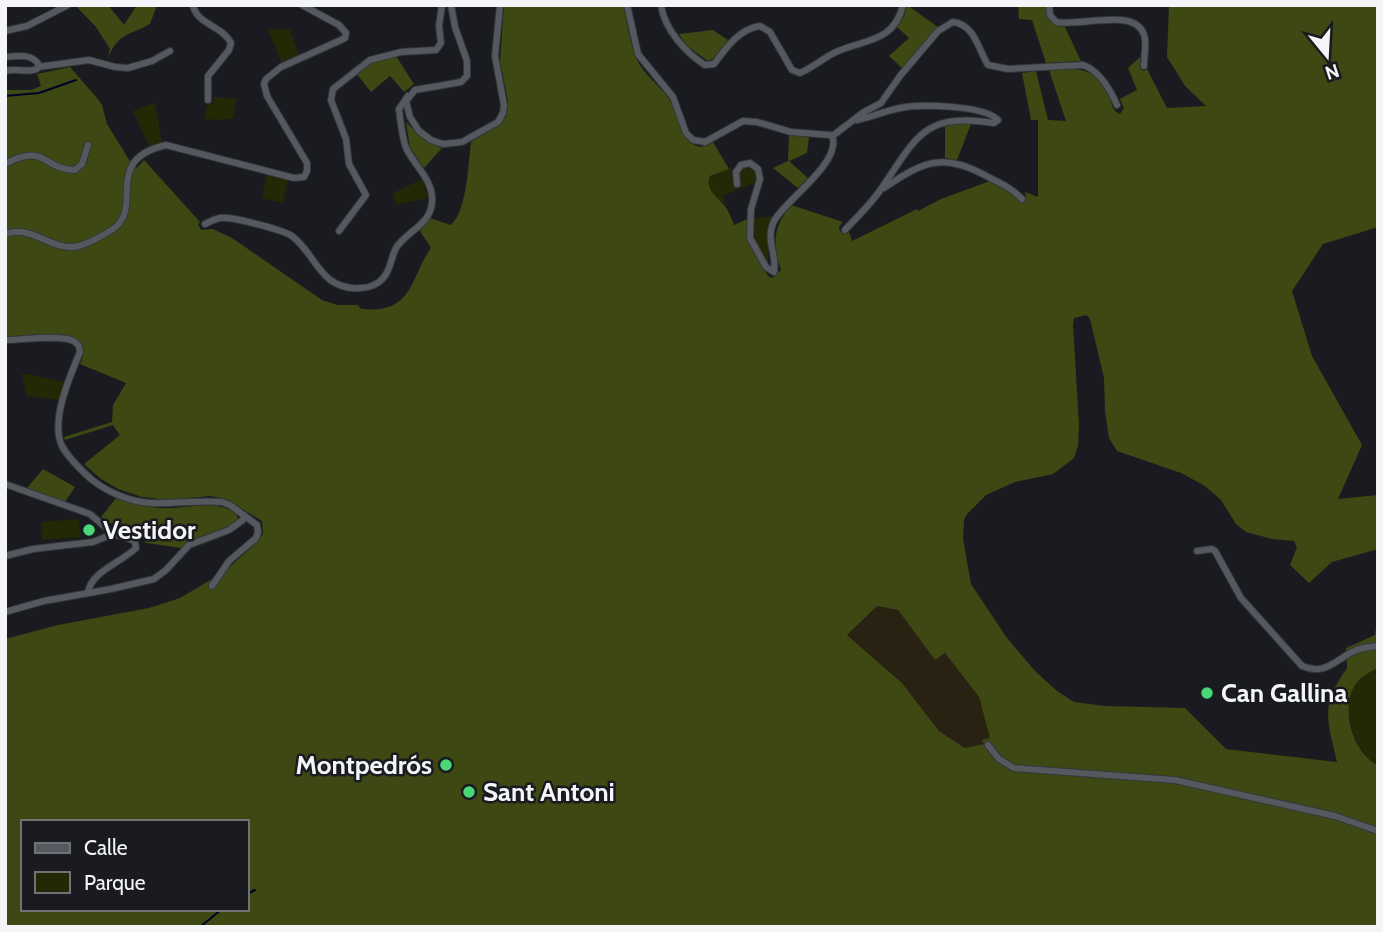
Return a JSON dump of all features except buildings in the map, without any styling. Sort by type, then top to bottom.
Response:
[{"type":"street","points":[[5,31],[27,26],[68,5]]},
{"type":"street","points":[[193,5],[197,16],[222,31],[231,43],[229,50],[208,76],[208,100]]},
{"type":"street","points":[[5,234],[17,231],[72,247],[90,242],[121,223],[128,206],[126,180],[132,166],[142,156],[170,145],[294,177],[304,177],[307,171],[306,163],[267,96],[264,84],[273,72],[341,40],[346,33],[339,26],[302,5]]},
{"type":"street","points":[[339,230],[366,195],[349,164],[346,138],[331,100],[332,89],[370,60],[401,52],[436,50],[441,43],[439,26],[442,5]]},
{"type":"street","points":[[205,223],[216,218],[228,218],[280,230],[295,239],[319,271],[335,283],[359,289],[385,277],[396,248],[427,217],[432,203],[424,174],[407,150],[398,109],[408,96],[420,88],[461,82],[467,76],[467,61],[454,27],[451,5]]},
{"type":"street","points":[[408,96],[408,111],[416,126],[427,138],[443,144],[462,142],[498,122],[502,117],[504,105],[495,56],[500,5]]},
{"type":"street","points":[[627,5],[638,54],[673,97],[686,133],[694,140],[705,142],[743,121],[762,123],[790,132],[833,136],[864,112],[881,103],[938,31],[953,22],[963,24],[971,32],[988,65],[1008,69],[1083,65],[1099,76],[1117,105]]},
{"type":"street","points":[[661,5],[664,18],[681,45],[708,66],[714,64],[734,40],[749,29],[760,26],[770,32],[792,70],[800,73],[837,51],[876,40],[899,19],[903,5]]},
{"type":"street","points":[[1049,5],[1050,15],[1056,22],[1079,24],[1121,19],[1136,22],[1144,35],[1144,66]]},
{"type":"street","points":[[5,71],[33,71],[38,67],[89,60],[128,68],[152,61],[170,51]]},
{"type":"street","points":[[5,57],[28,57],[37,61],[38,67]]},
{"type":"street","points":[[845,230],[879,191],[904,152],[921,134],[933,126],[958,120],[994,123],[998,120],[993,115],[968,109],[912,107],[855,121]]},
{"type":"street","points":[[737,184],[736,172],[741,165],[750,163],[758,169],[760,179],[751,209],[750,234],[761,261],[774,272],[771,248],[773,223],[821,168],[834,148],[833,136]]},
{"type":"street","points":[[5,164],[33,155],[67,170],[75,170],[82,164],[88,145]]},
{"type":"street","points":[[879,191],[911,170],[949,162],[974,169],[1013,190],[1022,199]]},
{"type":"street","points":[[5,340],[62,339],[74,341],[79,346],[80,352],[62,400],[60,438],[72,460],[94,481],[114,493],[138,501],[222,502],[257,525],[257,535],[229,561],[212,586]]},
{"type":"street","points":[[5,484],[90,514],[113,534],[135,541],[136,548],[94,580],[88,593]]},
{"type":"street","points":[[5,612],[44,601],[154,579],[189,545],[234,528],[243,520],[244,515]]},
{"type":"street","points":[[5,556],[33,549],[93,542],[113,534]]},
{"type":"street","points":[[1197,551],[1215,551],[1241,598],[1302,666],[1312,670],[1324,669],[1357,649],[1378,646]]},
{"type":"street","points":[[988,744],[999,760],[1014,768],[1175,780],[1335,816],[1378,831]]},
{"type":"shaded area","points":[[877,606],[898,610],[935,660],[945,653],[979,697],[991,738],[985,744],[966,748],[939,731],[902,683],[847,635]]},
{"type":"green space","points":[[108,5],[124,25],[137,5],[157,5],[150,24],[119,40],[107,61],[110,49],[96,27],[76,6]]},
{"type":"green space","points":[[504,5],[624,5],[639,64],[669,99],[689,141],[701,147],[713,142],[729,169],[710,176],[709,186],[727,209],[734,225],[747,219],[748,235],[753,249],[768,276],[772,278],[781,270],[775,244],[778,228],[791,205],[843,222],[839,227],[840,231],[844,234],[849,232],[852,241],[917,209],[918,211],[941,199],[990,181],[1014,194],[1021,203],[1026,200],[1025,192],[1038,197],[1038,120],[1031,120],[1022,73],[1036,71],[1048,120],[1066,121],[1049,70],[1077,69],[1092,74],[1104,87],[1114,109],[1120,114],[1124,108],[1120,99],[1137,90],[1128,68],[1140,57],[1140,69],[1147,69],[1167,108],[1206,106],[1185,86],[1167,57],[1169,5],[1378,5],[1378,227],[1323,244],[1292,291],[1312,356],[1362,445],[1338,499],[1378,495],[1378,549],[1332,562],[1309,583],[1290,565],[1297,547],[1294,541],[1246,532],[1236,524],[1221,500],[1205,486],[1181,473],[1117,451],[1109,438],[1104,378],[1090,319],[1086,315],[1074,318],[1073,325],[1079,425],[1078,446],[1074,458],[1053,474],[1015,482],[986,495],[967,514],[963,539],[971,584],[1007,638],[1035,671],[1057,691],[1074,702],[1105,706],[1185,708],[1226,749],[1337,762],[1329,723],[1329,703],[1347,668],[1346,648],[1375,635],[1378,613],[1378,668],[1355,685],[1349,706],[1349,718],[1362,751],[1378,765],[1378,927],[5,927],[5,639],[58,625],[149,608],[180,598],[224,572],[263,534],[262,521],[226,499],[210,496],[168,500],[142,497],[118,489],[101,479],[84,464],[120,435],[113,425],[65,440],[64,437],[112,422],[113,405],[126,383],[80,364],[83,351],[80,342],[71,337],[44,334],[5,336],[5,90],[31,90],[41,86],[37,74],[70,67],[102,105],[107,124],[131,163],[137,168],[144,160],[200,222],[198,224],[201,230],[213,229],[232,238],[322,300],[338,305],[358,305],[361,309],[391,306],[408,292],[431,248],[420,231],[430,218],[451,225],[456,218],[466,187],[471,142],[506,117],[508,101],[500,61]],"holes":[[[877,606],[898,610],[935,660],[945,653],[979,697],[990,738],[982,740],[984,744],[965,748],[939,731],[902,683],[847,635]]]},
{"type":"green space","points":[[907,5],[938,27],[902,68],[889,56],[909,38],[897,27]]},
{"type":"green space","points":[[1018,5],[1045,5],[1048,19],[1065,27],[1081,61],[1046,63],[1032,20],[1019,19]]},
{"type":"green space","points":[[290,29],[299,56],[282,63],[268,30]]},
{"type":"green space","points":[[713,30],[728,40],[714,58],[708,61],[686,45],[679,34]]},
{"type":"green space","points":[[396,56],[414,84],[404,92],[390,76],[371,92],[356,73],[374,62]]},
{"type":"green space","points":[[213,97],[237,99],[233,118],[204,119],[207,105],[213,103]]},
{"type":"green space","points":[[155,103],[162,143],[150,148],[133,111]]},
{"type":"green space","points":[[406,122],[424,140],[442,148],[424,168],[410,148]]},
{"type":"green space","points":[[971,124],[957,160],[945,158],[945,126]]},
{"type":"green space","points":[[789,135],[809,137],[807,153],[789,161],[808,178],[798,188],[773,168],[788,161]]},
{"type":"green space","points":[[747,167],[755,171],[756,182],[724,195],[725,206],[710,190],[708,179],[731,168],[734,187],[739,188],[740,170]]},
{"type":"green space","points":[[267,174],[288,180],[283,203],[262,198]]},
{"type":"green space","points":[[422,179],[428,198],[396,205],[393,193]]},
{"type":"green space","points":[[774,216],[768,238],[768,265],[755,242],[753,218]]},
{"type":"green space","points":[[22,373],[64,382],[59,400],[26,396]]},
{"type":"green space","points":[[43,469],[75,487],[65,502],[27,488]]},
{"type":"green space","points":[[117,497],[157,508],[205,505],[220,507],[236,513],[238,519],[225,528],[181,548],[146,543],[143,538],[123,531],[101,517]]},
{"type":"green space","points":[[79,519],[81,537],[42,540],[41,522]]},
{"type":"green space","points":[[1378,668],[1378,765],[1362,751],[1356,741],[1349,718],[1349,706],[1355,685]]},
{"type":"waterway","points":[[5,96],[39,93],[76,80]]},
{"type":"waterway","points":[[248,894],[255,890]]},
{"type":"waterway","points":[[200,927],[220,911]]},
{"type":"place","name":"Vestidor","points":[[89,530]]},
{"type":"place","name":"Can Gallina","points":[[1207,693]]},
{"type":"place","name":"Montpedrós","points":[[446,765]]},
{"type":"place","name":"Sant Antoni","points":[[469,792]]}]
